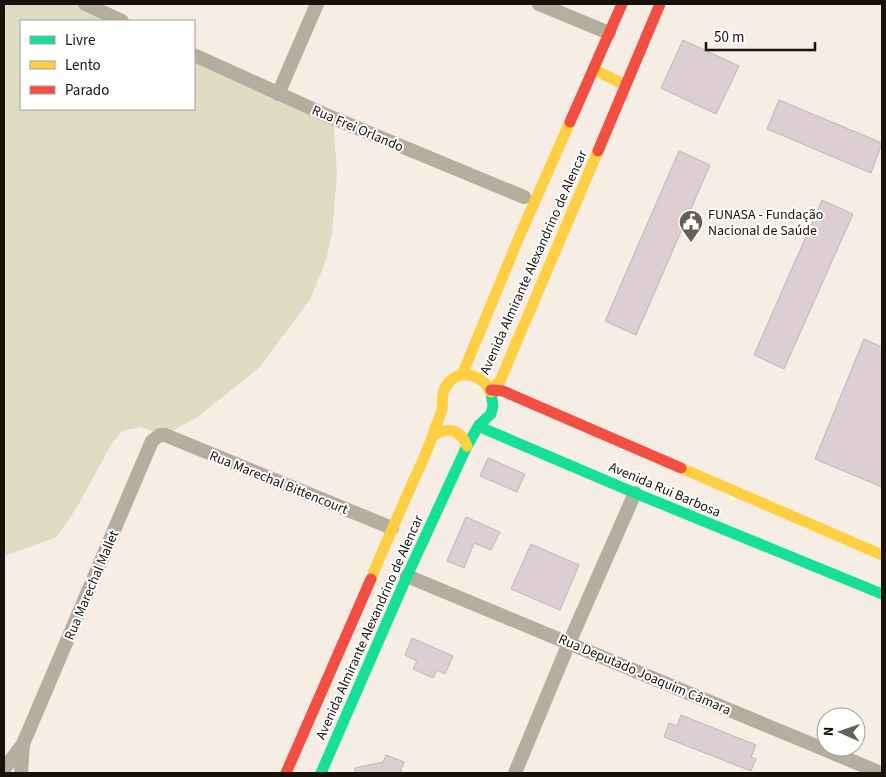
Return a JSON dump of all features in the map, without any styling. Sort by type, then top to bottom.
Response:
[{"type":"main road","name":"Avenida Almirante Alexandrino de Alencar","points":[[286,773],[433,436],[442,410],[441,399],[444,388],[451,380],[462,375],[516,244],[622,4]]},
{"type":"main road","name":"Avenida Almirante Alexandrino de Alencar","points":[[321,773],[407,576],[467,446],[479,425],[491,414],[494,398],[491,390],[500,381],[660,4]]},
{"type":"main road","points":[[593,69],[625,85]]},
{"type":"main road","name":"Avenida Rui Barbosa","points":[[462,375],[479,378],[486,382],[491,390],[503,391],[882,555]]},
{"type":"main road","name":"Avenida Rui Barbosa","points":[[442,410],[451,422],[458,426],[472,427],[479,425],[636,493],[882,594]]},
{"type":"main road","points":[[433,436],[444,429],[457,431],[466,440],[467,446]]},
{"type":"main road","points":[[461,460],[486,438],[505,437]]},
{"type":"street","points":[[85,4],[120,20]]},
{"type":"street","points":[[278,94],[317,4]]},
{"type":"street","points":[[539,4],[609,33]]},
{"type":"street","name":"Rua Frei Orlando","points":[[195,55],[278,94],[524,196]]},
{"type":"street","name":"Rua Marechal Mallet","points":[[4,772],[23,744],[152,441],[160,435],[165,435]]},
{"type":"street","name":"Rua Marechal Bittencourt","points":[[165,435],[392,528]]},
{"type":"street","points":[[515,773],[636,493]]},
{"type":"street","name":"Rua Deputado Joaquim Câmara","points":[[407,576],[570,642],[881,773]]},
{"type":"street","name":"Rua Marechal Mallet","points":[[21,773],[23,744]]},
{"type":"green space","points":[[4,4],[85,4],[120,20],[20,20],[20,110],[195,110],[195,55],[333,118],[337,173],[332,235],[325,263],[310,300],[258,369],[196,418],[165,435],[140,427],[122,431],[111,445],[77,507],[57,537],[4,556]]},
{"type":"building","points":[[683,40],[739,66],[716,114],[661,88]]},
{"type":"building","points":[[779,100],[882,143],[871,173],[767,129]]},
{"type":"building","points":[[679,151],[710,165],[636,335],[605,321]]},
{"type":"building","points":[[822,200],[853,214],[784,369],[754,355]]},
{"type":"building","points":[[864,339],[882,347],[882,487],[815,459]]},
{"type":"building","points":[[488,458],[525,474],[517,492],[480,476]]},
{"type":"building","points":[[466,517],[500,532],[491,550],[474,543],[464,568],[447,561]]},
{"type":"building","points":[[531,544],[579,565],[560,610],[511,589]]},
{"type":"building","points":[[412,638],[453,656],[445,674],[437,670],[433,678],[413,669],[417,661],[405,655]]},
{"type":"building","points":[[681,715],[756,745],[751,757],[756,759],[751,771],[664,737],[669,723],[677,726]]},
{"type":"building","points":[[386,755],[404,762],[400,773],[355,773],[355,768],[383,762]]},
{"type":"traffic: fast","points":[[321,773],[407,576],[467,446],[479,425],[491,414],[493,406],[491,392]]},
{"type":"traffic: fast","points":[[479,425],[635,493],[882,594]]},
{"type":"traffic: slow","points":[[593,69],[625,85]]},
{"type":"traffic: slow","points":[[462,375],[520,235],[570,122]]},
{"type":"traffic: slow","points":[[491,390],[500,381],[598,151]]},
{"type":"traffic: slow","points":[[371,579],[429,447],[442,409],[443,394],[447,384],[455,377],[461,375],[473,376],[484,382],[491,392]]},
{"type":"traffic: slow","points":[[433,436],[443,431],[453,431],[461,436],[467,446]]},
{"type":"traffic: slow","points":[[681,468],[882,555]]},
{"type":"traffic: jam","points":[[570,122],[622,4]]},
{"type":"traffic: jam","points":[[598,151],[660,4]]},
{"type":"traffic: jam","points":[[491,390],[503,391],[681,468]]},
{"type":"traffic: jam","points":[[286,773],[371,579]]},
{"type":"place","name":"FUNASA - Fundação Nacional de Saúde","points":[[691,243]]}]
